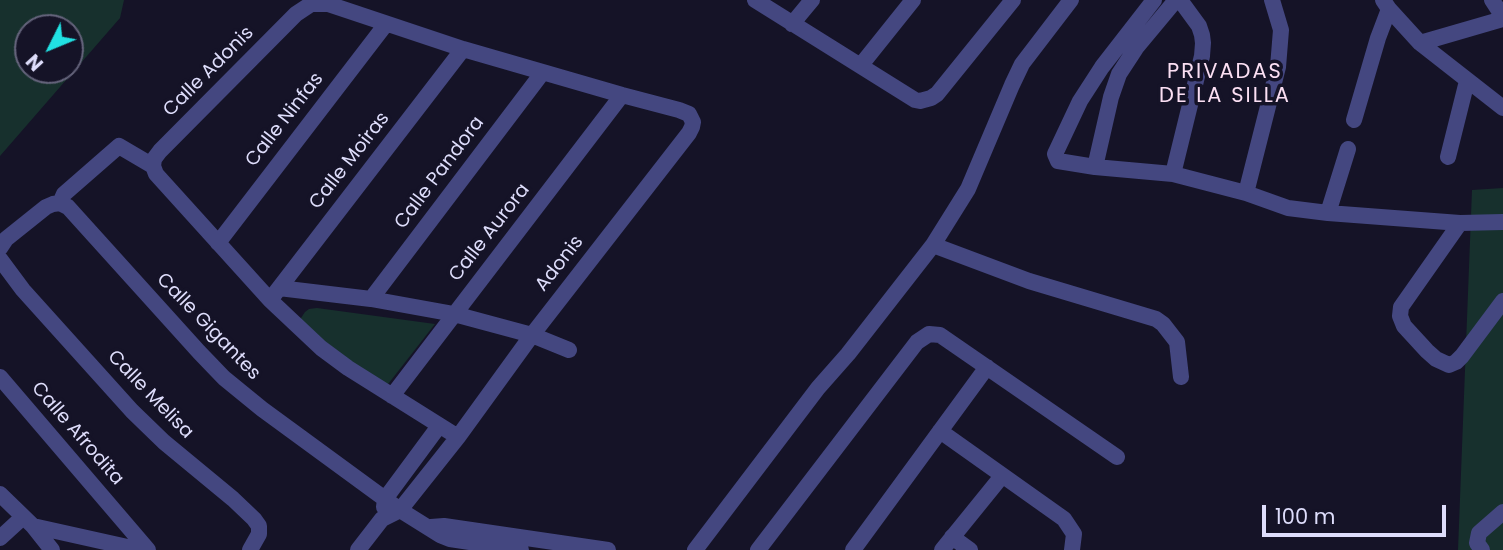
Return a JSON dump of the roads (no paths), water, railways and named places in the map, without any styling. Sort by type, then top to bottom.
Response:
[{"type":"street","points":[[755,0],[915,100],[926,100],[937,94],[1013,0]]},
{"type":"street","points":[[792,24],[812,0]]},
{"type":"street","points":[[861,65],[913,0]]},
{"type":"street","points":[[695,550],[818,388],[933,245],[968,189],[1023,64],[1072,0]]},
{"type":"street","points":[[1154,0],[1086,91],[1055,154],[1058,161],[1173,174],[1246,193],[1288,208],[1460,223],[1503,222]]},
{"type":"street","points":[[1095,167],[1119,74],[1136,48],[1178,0],[1199,26],[1203,43],[1173,174]]},
{"type":"street","points":[[1246,193],[1279,67],[1281,30],[1272,0]]},
{"type":"street","points":[[1420,43],[1503,18],[1492,0]]},
{"type":"street","name":"Calle Adonis","points":[[153,166],[160,151],[296,14],[311,4],[328,4],[542,72],[679,110],[691,117]]},
{"type":"street","points":[[1386,5],[1420,43],[1503,108]]},
{"type":"street","points":[[1354,120],[1386,5]]},
{"type":"street","name":"Calle Ninfas","points":[[218,243],[386,24]]},
{"type":"street","name":"Calle Moiras","points":[[275,294],[463,48]]},
{"type":"street","name":"Calle Pandora","points":[[371,299],[542,72]]},
{"type":"street","points":[[1448,158],[1467,80]]},
{"type":"street","name":"Calle Aurora","points":[[392,396],[622,95]]},
{"type":"street","name":"Adonis","points":[[400,510],[689,134],[692,127],[691,117]]},
{"type":"street","points":[[0,248],[6,239],[46,207],[53,204],[64,205],[64,194],[119,146],[153,166],[156,174],[218,243],[275,294],[321,348],[458,437]]},
{"type":"street","points":[[1328,213],[1348,149]]},
{"type":"street","name":"Calle Gigantes","points":[[64,205],[224,378],[262,409],[400,510],[450,539],[521,550]]},
{"type":"street","points":[[1460,223],[1401,307],[1400,316],[1404,326],[1436,359],[1449,365],[1462,356],[1503,301]]},
{"type":"street","points":[[933,245],[1029,281],[1156,320],[1163,324],[1177,342],[1181,377]]},
{"type":"street","points":[[0,259],[6,281]]},
{"type":"street","name":"Calle Melisa","points":[[6,281],[164,442],[249,513],[258,526],[258,534],[250,550]]},
{"type":"street","points":[[275,294],[371,299],[454,314],[532,335],[569,350]]},
{"type":"street","points":[[758,550],[917,342],[929,334],[940,335],[1117,457]]},
{"type":"street","points":[[853,550],[987,368]]},
{"type":"street","name":"Calle Afrodita","points":[[0,377],[148,550]]},
{"type":"street","points":[[382,519],[385,499],[439,426]]},
{"type":"street","points":[[940,431],[1064,519],[1073,534],[1072,550]]},
{"type":"street","points":[[970,550],[947,544],[1002,476]]},
{"type":"street","points":[[2,501],[28,522],[52,550]]},
{"type":"street","points":[[358,550],[382,519],[400,510]]},
{"type":"street","points":[[1482,550],[1477,543],[1479,533],[1503,512]]},
{"type":"street","points":[[101,540],[121,518]]},
{"type":"street","points":[[0,538],[28,522],[141,550]]},
{"type":"street","points":[[429,527],[443,526],[608,550]]},
{"type":"district","name":"PRIVADAS DE LA SILLA","points":[[1225,85]]}]
